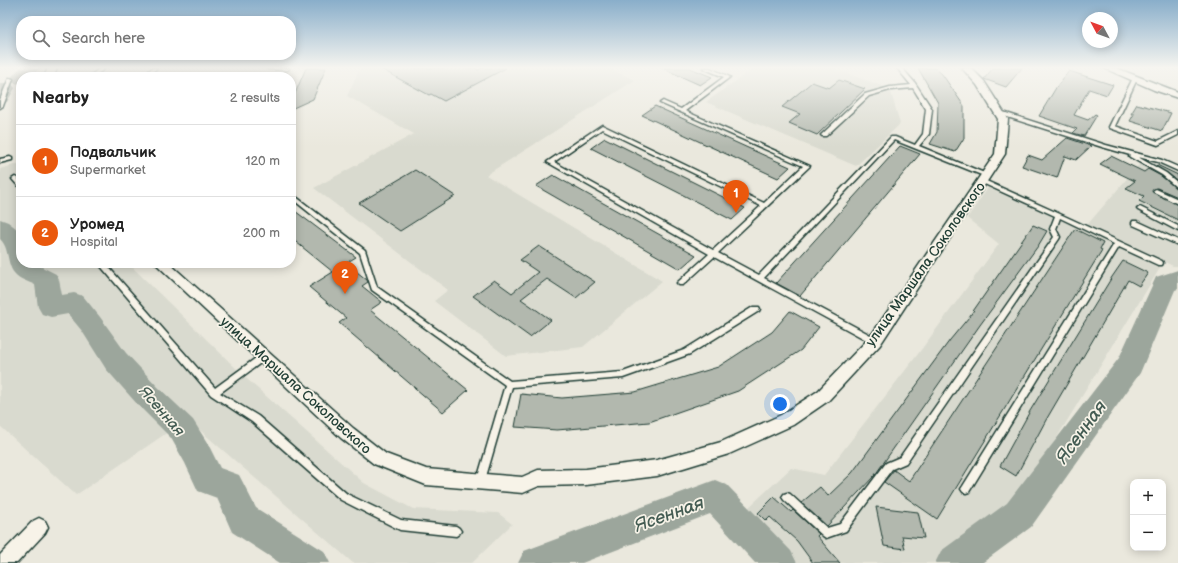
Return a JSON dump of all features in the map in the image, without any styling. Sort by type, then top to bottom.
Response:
[{"type":"street","name":"улица Маршала Соколовского","points":[[165,268],[347,433],[380,459],[426,477],[481,480],[523,485],[538,478],[586,477],[657,468],[723,449],[787,420],[823,396],[874,340],[1000,154],[1003,120],[988,94]]},
{"type":"street","points":[[5,563],[39,526]]},
{"type":"lane","points":[[0,106],[5,94]]},
{"type":"lane","points":[[681,111],[704,94]]},
{"type":"lane","points":[[824,135],[867,95],[870,94]]},
{"type":"lane","points":[[916,147],[926,134],[929,109],[919,94]]},
{"type":"lane","points":[[1128,94],[1112,127],[1158,143],[1178,133]]},
{"type":"lane","points":[[663,103],[807,166],[714,254],[681,283]]},
{"type":"lane","points":[[1000,114],[1160,161],[1178,169]]},
{"type":"lane","points":[[765,206],[602,127],[550,162],[714,254],[874,340]]},
{"type":"lane","points":[[759,278],[893,138],[984,178],[1160,263]]},
{"type":"lane","points":[[1121,150],[1164,174],[1178,186]]},
{"type":"lane","points":[[0,161],[10,159]]},
{"type":"lane","points":[[1156,191],[1178,202]]},
{"type":"lane","points":[[296,199],[363,252],[374,288],[509,384],[623,375],[687,352],[756,309]]},
{"type":"lane","points":[[1140,209],[1178,229]]},
{"type":"lane","points":[[787,497],[826,534],[843,528],[889,466],[903,460],[1057,237],[1053,229],[1058,215]]},
{"type":"lane","points":[[1136,223],[1178,243]]},
{"type":"lane","points":[[966,489],[1118,243]]},
{"type":"lane","points":[[106,268],[214,393],[255,419],[344,496],[400,526],[456,531]]},
{"type":"lane","points":[[214,393],[263,357]]},
{"type":"lane","points":[[481,480],[509,384]]},
{"type":"shaded area","points":[[348,94],[613,94],[486,175],[662,281],[583,347],[506,356],[434,301],[448,290],[314,188],[414,134],[347,96]]},
{"type":"shaded area","points":[[717,94],[892,94],[900,124],[856,166],[706,102]]},
{"type":"shaded area","points":[[1143,160],[1160,164],[1178,171],[1178,266],[1173,266],[1087,225]]},
{"type":"shaded area","points":[[16,164],[16,268],[133,268],[248,380],[364,483],[413,509],[498,513],[512,524],[472,563],[353,563],[187,419],[76,495],[0,426],[0,169]]},
{"type":"shaded area","points":[[988,188],[1105,239],[1160,268],[1028,485],[938,563],[796,563],[746,510],[791,468],[824,475],[918,354],[999,244],[967,218]]},
{"type":"building","points":[[296,94],[315,94],[313,99],[296,107]]},
{"type":"building","points":[[432,94],[457,94],[444,101]]},
{"type":"building","points":[[797,94],[859,94],[817,135],[789,123],[800,114],[782,107]]},
{"type":"building","points":[[933,94],[956,94],[964,106],[964,138],[955,152],[930,144],[937,132],[938,103]]},
{"type":"building","points":[[1052,94],[1086,94],[1074,115],[1088,120],[1095,114],[1097,115],[1084,136],[1073,133],[1077,129],[1039,116]]},
{"type":"building","points":[[1137,104],[1171,113],[1162,131],[1130,121],[1134,114],[1131,114]]},
{"type":"building","points":[[655,106],[790,167],[778,178],[642,115]]},
{"type":"building","points":[[605,138],[745,208],[732,220],[591,148]]},
{"type":"building","points":[[1067,138],[1091,146],[1076,160],[1065,156],[1057,178],[1022,166],[1028,155],[1042,160]]},
{"type":"building","points":[[900,146],[920,154],[800,296],[776,283]]},
{"type":"building","points":[[1111,156],[1144,172],[1148,169],[1161,176],[1178,189],[1178,197],[1157,188],[1152,191],[1178,205],[1178,220],[1139,201],[1144,196],[1126,188],[1135,181],[1100,164]]},
{"type":"building","points":[[1157,165],[1178,175],[1178,181],[1156,166]]},
{"type":"building","points":[[415,170],[455,196],[400,231],[359,203]]},
{"type":"building","points":[[553,175],[696,255],[680,269],[536,186]]},
{"type":"building","points":[[296,212],[356,257],[346,263],[367,280],[368,282],[362,286],[382,302],[370,310],[468,390],[443,412],[339,323],[346,318],[309,287],[333,272],[296,242]]},
{"type":"building","points":[[1033,225],[1047,231],[1038,246],[980,325],[875,475],[827,526],[801,503],[820,487],[828,496],[852,473],[950,340],[969,317]]},
{"type":"building","points":[[1075,229],[1103,243],[1100,249],[1102,250],[937,519],[884,482],[894,470],[909,481]]},
{"type":"building","points":[[539,246],[595,282],[576,298],[547,279],[521,299],[551,320],[530,337],[473,296],[494,280],[512,293],[538,272],[520,260]]},
{"type":"building","points":[[1123,261],[1148,273],[1139,286],[1128,280],[1046,420],[1016,476],[1000,466],[1030,411]]},
{"type":"building","points":[[790,311],[819,327],[801,350],[738,391],[649,422],[557,430],[515,427],[521,394],[562,398],[635,392],[718,367],[772,332]]},
{"type":"building","points":[[774,497],[791,512],[793,510],[819,534],[817,536],[840,563],[813,563],[797,541],[770,517],[766,521],[758,513]]},
{"type":"building","points":[[876,507],[918,512],[924,538],[902,536],[905,549],[884,546]]},
{"type":"waterway","name":"Ясенная","points":[[0,98],[2,94]]},
{"type":"waterway","name":"Ясенная","points":[[0,227],[15,239],[16,242]]},
{"type":"waterway","name":"Ясенная","points":[[24,268],[47,280],[51,307],[74,303],[91,324],[116,361],[148,396],[182,429],[197,454],[209,480],[228,486],[244,520],[312,563]]},
{"type":"waterway","name":"Ясенная","points":[[953,563],[1019,515],[1130,365],[1165,284],[1178,279]]},
{"type":"waterway","name":"Ясенная","points":[[536,563],[715,496],[779,563]]},
{"type":"place","name":"Подвальчик","points":[[736,213]]},
{"type":"place","name":"Уромед","points":[[345,294]]}]
